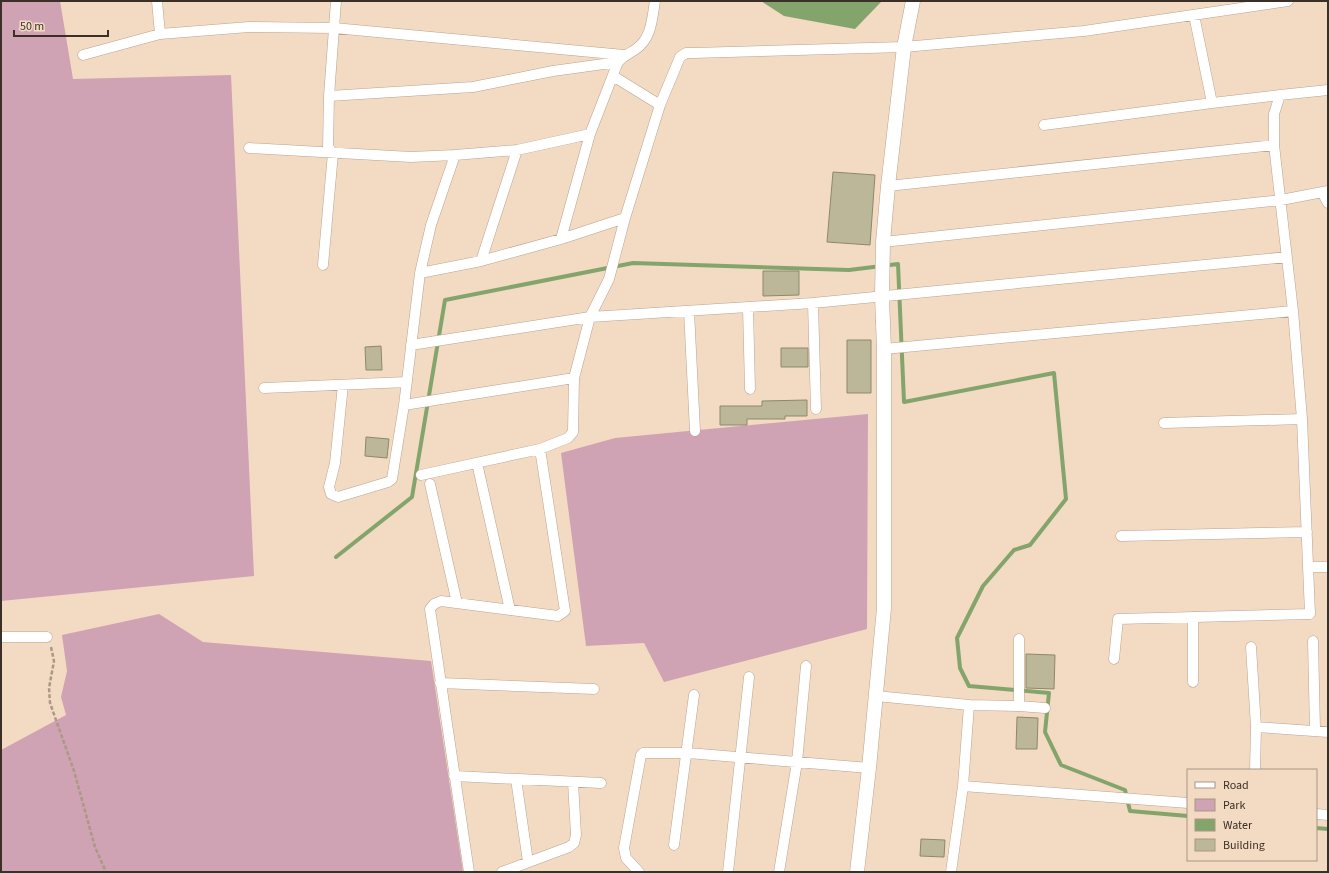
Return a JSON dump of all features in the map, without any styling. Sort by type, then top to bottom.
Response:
[{"type":"main road","points":[[857,872],[869,768],[884,608],[883,247],[888,186],[904,47],[913,1]]},
{"type":"street","points":[[157,1],[160,34]]},
{"type":"street","points":[[323,265],[333,153],[328,147],[329,96],[336,1]]},
{"type":"street","points":[[329,96],[473,87],[621,58],[636,49],[645,40],[651,29],[656,1]]},
{"type":"street","points":[[421,475],[540,449],[571,436],[573,432],[574,378],[590,317],[608,279],[660,105],[680,57],[686,53],[904,47],[1084,31],[1288,1]]},
{"type":"street","points":[[1194,15],[1212,103]]},
{"type":"street","points":[[83,55],[160,34],[249,26],[334,28],[621,58]]},
{"type":"street","points":[[561,239],[590,134],[621,58]]},
{"type":"street","points":[[613,76],[660,105]]},
{"type":"street","points":[[1044,125],[1212,103],[1328,90]]},
{"type":"street","points":[[1114,659],[1118,619],[1310,614],[1308,532],[1302,419],[1293,311],[1274,145],[1274,114],[1280,95]]},
{"type":"street","points":[[249,148],[411,157],[455,156],[517,150],[590,134]]},
{"type":"street","points":[[888,186],[1274,145]]},
{"type":"street","points":[[481,261],[517,150]]},
{"type":"street","points":[[343,384],[335,463],[329,486],[331,494],[338,497],[388,482],[392,479],[404,405],[420,273],[431,225],[455,156]]},
{"type":"street","points":[[883,247],[1281,200],[1325,191],[1328,203]]},
{"type":"street","points":[[420,273],[481,261],[561,239],[625,218]]},
{"type":"street","points":[[411,345],[590,317],[813,303],[1287,257]]},
{"type":"street","points":[[813,303],[816,409]]},
{"type":"street","points":[[748,308],[750,389]]},
{"type":"street","points":[[689,311],[695,431]]},
{"type":"street","points":[[884,349],[1293,311]]},
{"type":"street","points":[[404,405],[574,378]]},
{"type":"street","points":[[264,388],[407,382]]},
{"type":"street","points":[[1164,423],[1302,419]]},
{"type":"street","points":[[469,872],[430,609],[434,604],[441,601],[558,616],[565,611],[540,449]]},
{"type":"street","points":[[477,463],[510,610]]},
{"type":"street","points":[[430,484],[457,603]]},
{"type":"street","points":[[1121,536],[1308,532]]},
{"type":"street","points":[[1309,567],[1328,567]]},
{"type":"street","points":[[1193,617],[1193,682]]},
{"type":"street","points":[[1,637],[47,637]]},
{"type":"street","points":[[1019,639],[1020,703]]},
{"type":"street","points":[[1313,641],[1315,730]]},
{"type":"street","points":[[1252,647],[1256,727],[1255,769]]},
{"type":"street","points":[[779,872],[797,762],[806,666]]},
{"type":"street","points":[[728,872],[742,758],[749,677]]},
{"type":"street","points":[[440,683],[594,689]]},
{"type":"street","points":[[674,845],[688,753],[694,695]]},
{"type":"street","points":[[876,696],[970,705],[1020,703],[1045,708]]},
{"type":"street","points":[[951,872],[964,786],[970,705]]},
{"type":"street","points":[[1256,727],[1328,732]]},
{"type":"street","points":[[639,872],[626,858],[624,848],[641,755],[646,751],[869,768]]},
{"type":"street","points":[[454,776],[601,782]]},
{"type":"street","points":[[516,779],[528,862]]},
{"type":"street","points":[[502,872],[569,847],[574,843],[576,835],[573,782]]},
{"type":"street","points":[[964,786],[1187,803]]},
{"type":"street","points":[[1317,814],[1328,815]]},
{"type":"path","points":[[47,637],[51,646],[54,661],[49,688],[50,703],[74,771],[95,847],[106,872]]},
{"type":"green space","points":[[1,1],[60,1],[73,79],[231,75],[254,576],[1,601]]},
{"type":"green space","points":[[868,414],[867,629],[664,682],[644,643],[586,646],[561,453],[615,438]]},
{"type":"green space","points":[[159,614],[203,642],[431,661],[463,872],[1,872],[1,750],[66,715],[61,697],[67,671],[62,635]]},
{"type":"water","points":[[761,1],[882,1],[855,29],[784,16]]},
{"type":"building","points":[[833,172],[875,175],[870,245],[827,242]]},
{"type":"building","points":[[763,271],[799,271],[799,295],[763,296]]},
{"type":"building","points":[[847,340],[871,340],[871,393],[847,393]]},
{"type":"building","points":[[381,346],[382,370],[366,370],[365,347]]},
{"type":"building","points":[[781,348],[808,348],[808,367],[781,367]]},
{"type":"building","points":[[807,400],[807,416],[785,416],[785,419],[747,419],[747,425],[720,425],[720,406],[762,406],[762,401]]},
{"type":"building","points":[[366,437],[389,439],[387,458],[365,456]]},
{"type":"building","points":[[1026,654],[1055,655],[1054,689],[1026,688]]},
{"type":"building","points":[[1017,717],[1038,718],[1037,749],[1016,749]]},
{"type":"building","points":[[921,839],[945,840],[944,857],[920,856]]},
{"type":"waterway","points":[[336,557],[412,497],[445,300],[633,263],[849,270],[898,264],[904,402],[1054,373],[1066,499],[1030,545],[1014,550],[983,586],[957,638],[960,668],[969,686],[1049,693],[1045,732],[1061,765],[1125,790],[1130,811],[1187,816]]},
{"type":"waterway","points":[[1317,828],[1328,829]]}]
